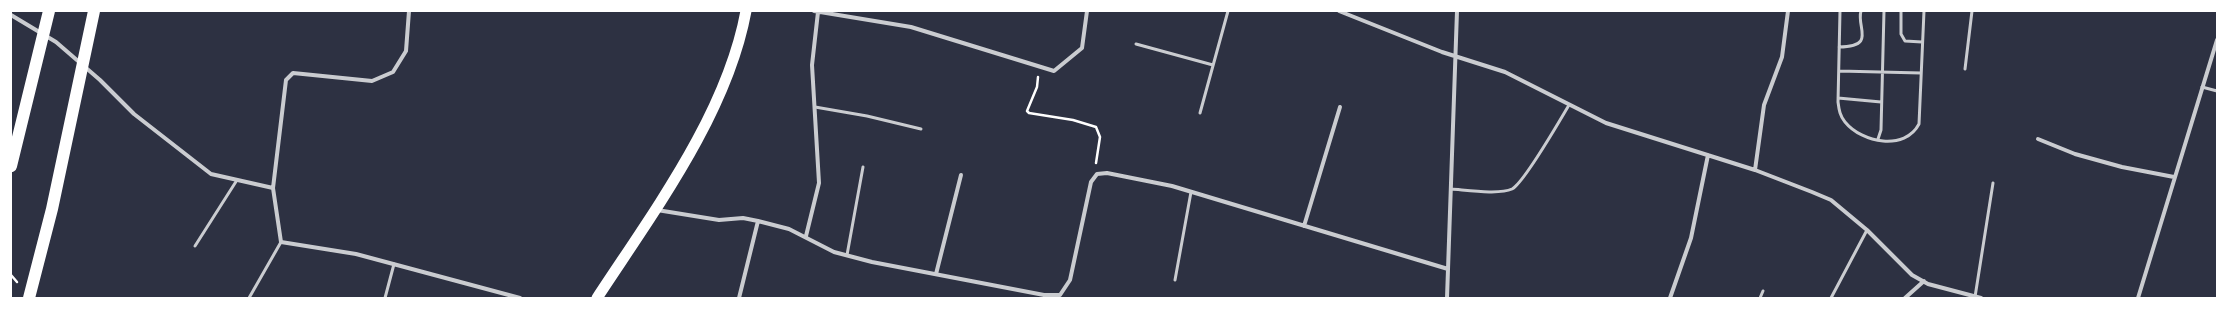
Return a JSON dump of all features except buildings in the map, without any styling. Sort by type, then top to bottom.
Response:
[{"type":"highway","points":[[11,166],[49,11]]},
{"type":"highway","points":[[29,298],[53,202],[94,11]]},
{"type":"highway","points":[[597,298],[654,210],[716,106],[729,74],[743,30],[746,11]]},
{"type":"street","points":[[409,11],[406,52],[393,72],[372,80],[293,73],[286,80],[273,188],[281,242],[334,249],[520,298]]},
{"type":"street","points":[[806,236],[819,183],[812,65],[816,11],[910,27],[1054,71],[1082,48],[1087,11]]},
{"type":"street","points":[[1339,11],[1456,56],[1505,72],[1606,123],[1781,178],[1831,200],[1867,230],[1912,275],[1924,281],[1981,298]]},
{"type":"street","points":[[1447,298],[1457,11]]},
{"type":"street","points":[[1755,170],[1764,105],[1782,57],[1788,11]]},
{"type":"street","points":[[11,15],[56,42],[100,80],[134,114],[170,144],[211,174],[273,188]]},
{"type":"street","points":[[2138,298],[2217,40]]},
{"type":"street","points":[[1304,226],[1340,107]]},
{"type":"street","points":[[2038,138],[2075,154],[2122,167],[2174,177]]},
{"type":"street","points":[[1670,298],[1691,238],[1708,155]]},
{"type":"street","points":[[654,210],[719,220],[743,218],[758,221],[806,236],[834,252],[910,270],[1044,295],[1060,295],[1070,280],[1091,182],[1097,174],[1107,172],[1172,186],[1448,269]]},
{"type":"street","points":[[936,274],[961,175]]},
{"type":"street","points":[[739,298],[758,221]]},
{"type":"street","points":[[1905,298],[1924,281]]},
{"type":"lane","points":[[1200,113],[1228,11]]},
{"type":"lane","points":[[1840,11],[1838,98],[1840,113],[1848,125],[1860,134],[1888,142],[1898,141],[1915,132],[1919,124],[1924,11]]},
{"type":"lane","points":[[1839,47],[1850,47],[1862,38],[1864,30],[1859,17],[1862,11]]},
{"type":"lane","points":[[1878,139],[1881,130],[1884,11]]},
{"type":"lane","points":[[1901,11],[1901,34],[1905,41],[1922,42]]},
{"type":"lane","points":[[1965,69],[1972,11]]},
{"type":"lane","points":[[1136,44],[1213,65]]},
{"type":"lane","points":[[1839,71],[1921,73]]},
{"type":"lane","points":[[2202,87],[2217,91]]},
{"type":"lane","points":[[1838,98],[1881,102]]},
{"type":"lane","points":[[1451,189],[1502,191],[1513,188],[1532,165],[1569,105]]},
{"type":"lane","points":[[815,107],[867,116],[920,129]]},
{"type":"lane","points":[[847,255],[863,167]]},
{"type":"lane","points":[[195,246],[237,180]]},
{"type":"lane","points":[[1975,297],[1993,182]]},
{"type":"lane","points":[[1175,280],[1191,192]]},
{"type":"lane","points":[[1831,298],[1867,230]]},
{"type":"lane","points":[[249,298],[281,242]]},
{"type":"lane","points":[[385,298],[394,264]]},
{"type":"lane","points":[[1760,298],[1763,291]]},
{"type":"path","points":[[1039,66],[1037,86],[1027,111],[1029,113],[1073,120],[1096,127],[1100,137],[1096,165],[1097,174]]}]
